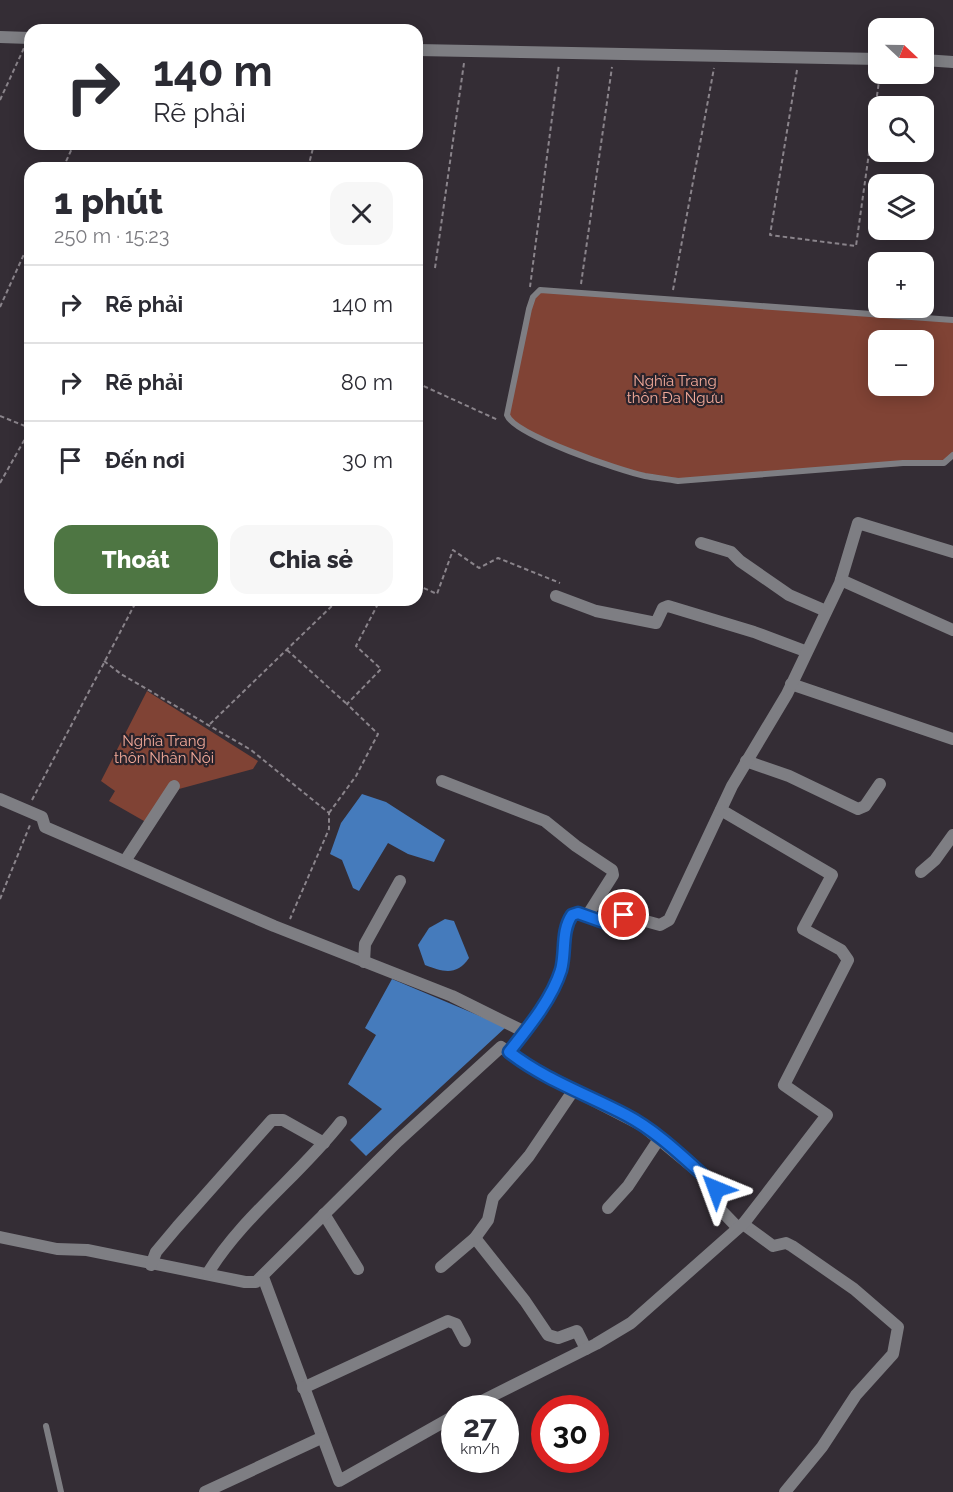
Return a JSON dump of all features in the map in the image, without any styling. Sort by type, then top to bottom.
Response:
[{"type":"street","points":[[0,37],[24,38]]},
{"type":"street","points":[[423,50],[868,58]]},
{"type":"street","points":[[934,61],[953,62]]},
{"type":"street","points":[[509,1052],[525,1032],[560,973],[569,918],[576,913],[609,924],[626,914],[657,924],[666,922],[746,761],[791,684],[841,580],[858,523],[953,552]]},
{"type":"street","points":[[701,543],[731,552],[740,561],[789,595],[826,611]]},
{"type":"street","points":[[841,580],[953,630]]},
{"type":"street","points":[[556,596],[596,611],[656,623],[663,608],[668,606],[754,632],[805,651]]},
{"type":"street","points":[[791,684],[953,739]]},
{"type":"street","points":[[746,761],[789,776],[858,809],[865,806],[880,784]]},
{"type":"street","points":[[442,782],[545,820],[576,846],[612,870],[613,875],[587,916]]},
{"type":"street","points":[[125,861],[174,786]]},
{"type":"street","points":[[0,799],[43,819],[45,827],[285,930],[452,996],[525,1032]]},
{"type":"street","points":[[494,1395],[586,1349],[631,1323],[740,1226],[827,1115],[784,1085],[848,960],[841,950],[803,929],[831,876],[721,810]]},
{"type":"street","points":[[921,872],[935,860],[953,835]]},
{"type":"street","points":[[364,962],[365,944],[400,881]]},
{"type":"street","points":[[0,1237],[57,1249],[87,1250],[151,1264],[256,1282],[495,1050],[502,1047],[573,1091],[626,1115],[712,1183],[716,1188],[713,1202],[740,1226],[773,1246],[789,1244],[854,1289],[886,1314],[898,1327],[893,1354],[856,1395],[822,1448],[785,1492]]},
{"type":"street","points":[[441,1267],[475,1238],[488,1219],[492,1198],[529,1156],[573,1091]]},
{"type":"street","points":[[151,1264],[154,1255],[177,1227],[272,1120],[283,1120],[324,1143]]},
{"type":"street","points":[[208,1273],[227,1245],[324,1143],[341,1122]]},
{"type":"street","points":[[608,1208],[628,1186],[659,1139]]},
{"type":"street","points":[[324,1214],[358,1269]]},
{"type":"street","points":[[475,1238],[525,1301],[548,1335],[555,1338],[577,1331],[586,1349]]},
{"type":"street","points":[[262,1277],[341,1487],[441,1424]]},
{"type":"street","points":[[303,1388],[448,1321],[456,1324],[465,1341]]},
{"type":"street","points":[[205,1492],[321,1438]]},
{"type":"lane","points":[[953,320],[540,291],[534,297],[529,309],[509,405],[509,421],[517,428],[573,453],[644,476],[678,481],[903,463],[944,463],[953,455]]},
{"type":"lane","points":[[46,1426],[61,1492]]},
{"type":"path","points":[[0,100],[24,49]]},
{"type":"path","points":[[435,268],[466,51]]},
{"type":"path","points":[[529,309],[560,52]]},
{"type":"path","points":[[579,294],[614,52]]},
{"type":"path","points":[[671,300],[716,54]]},
{"type":"path","points":[[800,56],[770,235],[856,246],[879,84]]},
{"type":"path","points":[[0,307],[24,254]]},
{"type":"path","points":[[423,386],[504,423],[509,421]]},
{"type":"path","points":[[0,416],[24,426]]},
{"type":"path","points":[[0,483],[24,440]]},
{"type":"path","points":[[423,588],[436,594],[453,550],[479,568],[498,558],[561,584]]},
{"type":"path","points":[[0,898],[31,812],[104,660],[134,606]]},
{"type":"path","points":[[210,724],[332,606]]},
{"type":"path","points":[[347,704],[381,669],[356,646],[377,606]]},
{"type":"path","points":[[285,930],[329,829],[329,813],[356,776],[378,734],[287,650]]},
{"type":"path","points":[[104,660],[122,674],[251,750],[329,813]]},
{"type":"green space","name":"Nghĩa Trang thôn Đa Ngưu","points":[[540,290],[868,315],[868,318],[953,322],[953,454],[944,463],[678,481],[633,472],[570,450],[509,421],[509,405],[529,309]]},
{"type":"green space","name":"Nghĩa Trang thôn Nhân Nội","points":[[147,691],[258,761],[253,769],[179,789],[151,825],[109,801],[115,791],[101,781]]},
{"type":"water","points":[[362,794],[386,802],[445,840],[434,862],[408,854],[388,843],[359,891],[353,888],[342,860],[330,854],[341,823]]},
{"type":"water","points":[[445,919],[454,921],[469,958],[460,968],[449,971],[425,965],[418,945],[429,928]]},
{"type":"water","points":[[392,979],[506,1027],[366,1156],[350,1140],[382,1109],[348,1084],[376,1035],[365,1028]]},
{"type":"route","points":[[624,915],[611,924],[578,913],[569,918],[560,973],[554,987],[509,1052],[540,1073],[626,1115],[643,1126],[688,1162],[716,1189]]}]
